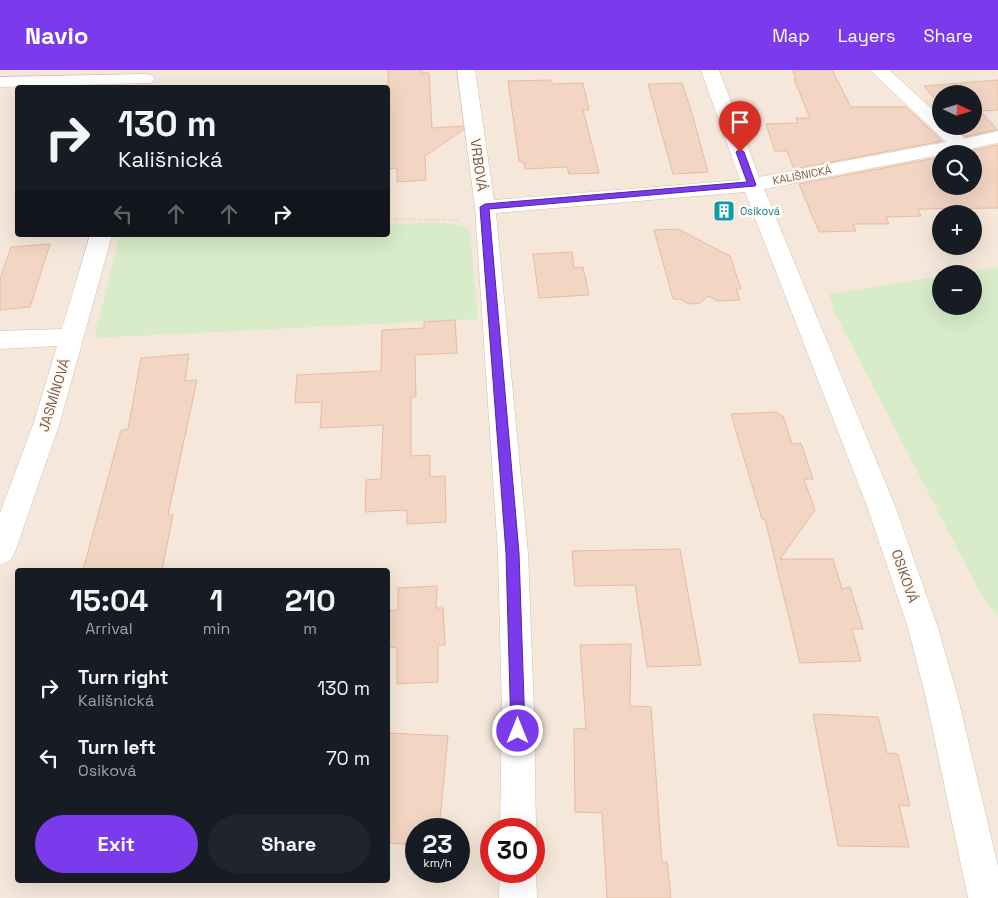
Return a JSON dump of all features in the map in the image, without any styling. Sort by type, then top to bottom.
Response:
[{"type":"street","name":"VRBOVÁ","points":[[466,70],[485,207],[512,553],[518,711],[518,818]]},
{"type":"street","name":"OSIKOVÁ","points":[[710,70],[752,185],[881,506],[923,628],[942,698],[987,898]]},
{"type":"street","points":[[879,70],[961,144]]},
{"type":"street","points":[[0,82],[146,79]]},
{"type":"street","name":"KALIŠNICKÁ","points":[[485,207],[752,185],[998,137]]},
{"type":"street","name":"JASMÍNOVÁ","points":[[0,552],[47,422],[100,237]]},
{"type":"street","points":[[0,340],[72,337]]},
{"type":"street","points":[[518,883],[518,898]]},
{"type":"path","points":[[390,219],[448,221],[469,218],[485,207]]},
{"type":"shaded area","points":[[0,70],[998,70],[998,898],[0,898]]},
{"type":"green space","points":[[418,223],[452,224],[470,229],[478,319],[94,338],[119,237],[390,237],[390,224]]},
{"type":"green space","points":[[998,267],[998,616],[983,598],[835,313],[829,294],[932,277],[932,315],[982,315],[982,270]]},
{"type":"building","points":[[388,70],[422,70],[422,73],[429,73],[432,128],[463,126],[463,130],[425,156],[426,180],[397,182],[397,168],[390,169],[390,85],[388,85]]},
{"type":"building","points":[[792,70],[832,70],[851,107],[906,107],[932,132],[932,135],[936,135],[942,141],[794,169],[787,151],[775,151],[766,124],[798,123],[796,118],[810,118],[794,79],[796,79]]},
{"type":"building","points":[[551,80],[553,84],[583,83],[589,110],[583,110],[599,173],[569,174],[567,167],[525,169],[524,163],[519,161],[508,81]]},
{"type":"building","points":[[998,80],[998,110],[982,111],[982,85],[936,85]]},
{"type":"building","points":[[682,83],[708,172],[673,174],[648,84]]},
{"type":"building","points":[[932,85],[932,95],[924,86]]},
{"type":"building","points":[[982,113],[997,129],[982,133]]},
{"type":"building","points":[[998,145],[998,208],[982,208],[982,205],[932,205],[932,209],[918,209],[921,216],[886,217],[889,224],[853,224],[856,231],[819,232],[799,184],[932,159],[932,195],[982,195],[982,149]]},
{"type":"building","points":[[678,229],[730,256],[741,289],[736,289],[740,300],[718,301],[708,296],[700,303],[689,304],[680,299],[673,299],[654,230]]},
{"type":"building","points":[[50,244],[30,307],[0,310],[0,279],[11,247]]},
{"type":"building","points":[[572,252],[574,268],[583,267],[589,295],[539,298],[533,254]]},
{"type":"building","points":[[455,320],[457,353],[415,355],[416,397],[411,397],[411,456],[430,455],[430,477],[445,476],[446,522],[407,524],[407,510],[365,512],[366,480],[381,479],[383,425],[320,428],[322,402],[295,403],[297,375],[381,371],[382,330],[424,328],[424,322]]},
{"type":"building","points":[[189,354],[185,381],[197,380],[168,515],[173,515],[162,568],[84,568],[121,430],[128,429],[141,358]]},
{"type":"building","points":[[775,412],[783,416],[792,444],[801,443],[813,479],[804,479],[815,510],[780,559],[833,559],[842,589],[850,587],[863,629],[852,629],[861,661],[800,663],[765,519],[762,519],[731,414]]},
{"type":"building","points":[[680,549],[701,665],[647,667],[635,585],[575,586],[572,551]]},
{"type":"building","points":[[437,586],[436,608],[443,608],[445,645],[438,645],[438,682],[397,684],[397,647],[390,648],[390,611],[398,610],[398,588]]},
{"type":"building","points":[[631,644],[630,706],[651,707],[662,862],[667,862],[671,898],[607,898],[602,813],[575,812],[574,728],[586,729],[580,645]]},
{"type":"building","points":[[813,714],[878,717],[887,753],[898,754],[910,806],[899,805],[909,847],[838,846]]},
{"type":"building","points":[[390,733],[448,736],[440,818],[405,818],[405,844],[390,843]]},
{"type":"place","name":"Osiková","points":[[724,211]]},
{"type":"route","points":[[518,731],[512,553],[485,207],[752,185],[740,152]]}]
